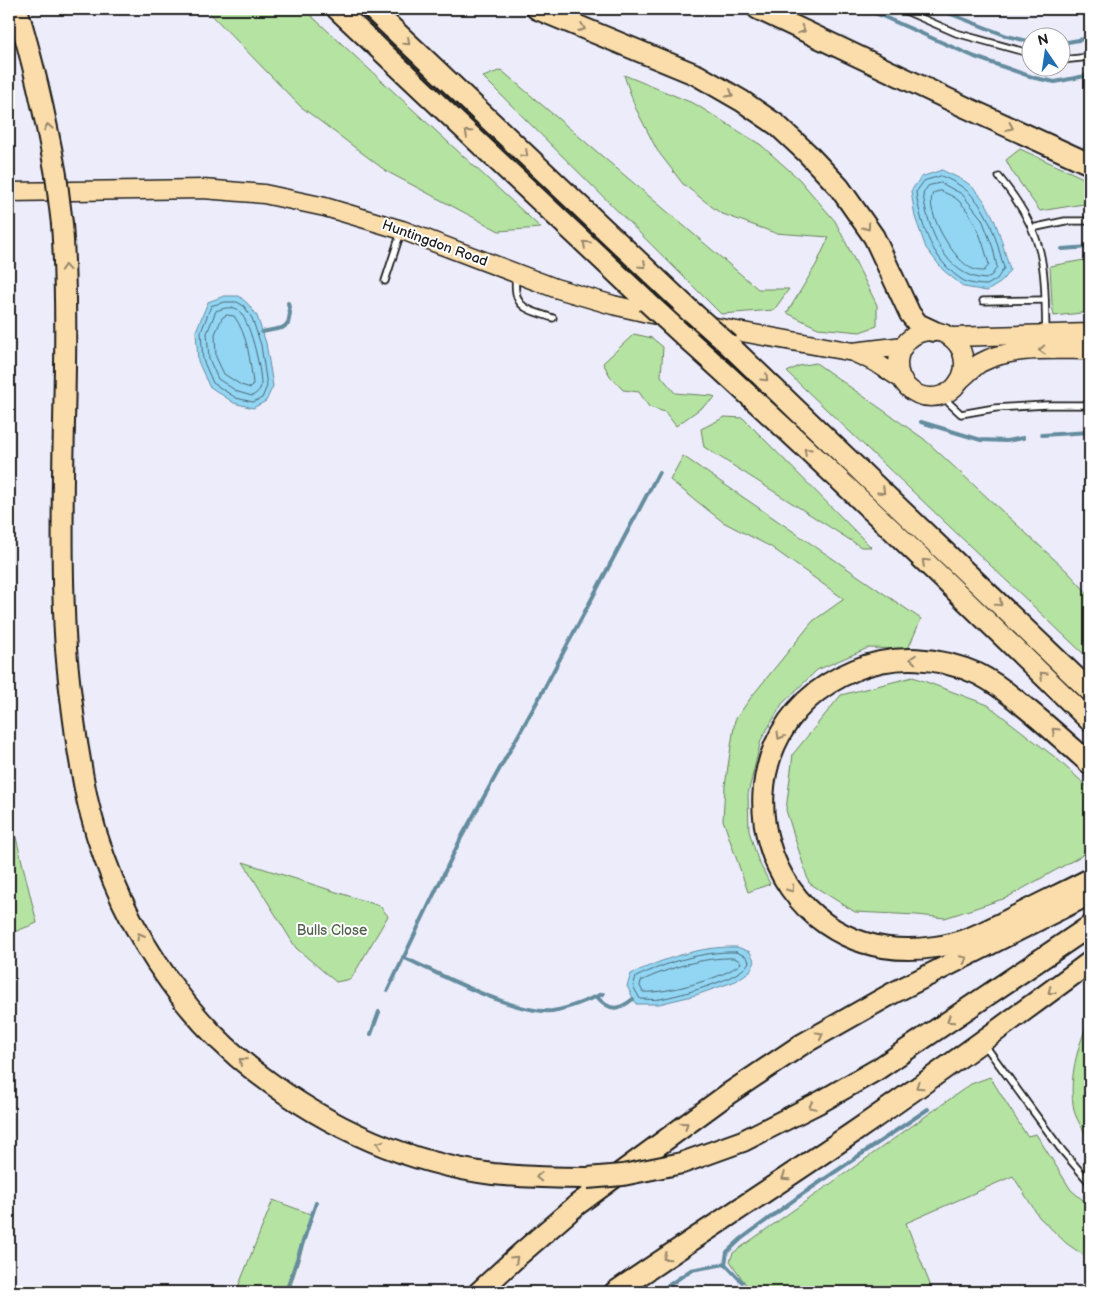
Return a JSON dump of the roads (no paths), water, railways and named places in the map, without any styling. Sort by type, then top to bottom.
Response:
[{"type":"highway","points":[[17,9],[32,58],[46,116],[62,224],[66,275],[62,538],[63,603],[71,701],[89,809],[105,863],[129,917],[154,961],[184,1001],[210,1031],[242,1062],[285,1094],[328,1121],[390,1148],[446,1165],[489,1173],[530,1177],[588,1178],[623,1174],[682,1163],[743,1141],[822,1101],[870,1074],[1090,926]]},
{"type":"highway","points":[[337,9],[647,302],[737,384],[1090,721]]},
{"type":"highway","points":[[372,9],[729,345],[1090,691]]},
{"type":"highway","points":[[537,9],[698,75],[778,125],[839,187],[874,238],[910,314],[918,324],[942,334]]},
{"type":"highway","points":[[758,9],[965,108],[1090,164]]},
{"type":"highway","points":[[1090,764],[1047,724],[1000,687],[979,674],[931,660],[899,658],[869,664],[840,676],[825,684],[803,704],[777,740],[764,783],[763,804],[765,825],[772,853],[778,867],[792,890],[810,913],[851,938],[885,947],[920,949],[956,943],[977,936],[1090,879]]},
{"type":"highway","points":[[479,1292],[519,1255],[593,1193],[728,1094],[801,1045],[893,994],[1090,894]]},
{"type":"highway","points":[[615,1292],[706,1229],[853,1133],[983,1042],[1090,962]]},
{"type":"main road","name":"Huntingdon Road","points":[[9,192],[204,189],[264,194],[325,207],[402,230],[555,288],[613,305],[687,322],[853,352],[875,362],[903,380]]},
{"type":"main road","points":[[1090,333],[916,335],[904,346],[899,364],[903,380],[910,389],[920,395],[931,396],[945,394],[979,364],[1004,354],[1044,350],[1090,350]]},
{"type":"main road","points":[[942,334],[959,346],[963,356],[964,367],[959,381]]},
{"type":"main road","name":"Huntingdon Road","points":[[853,352],[904,346]]},
{"type":"lane","points":[[901,9],[956,33],[1022,51]]},
{"type":"lane","points":[[1072,59],[1090,57]]},
{"type":"lane","points":[[999,177],[1017,201],[1032,228],[1040,253],[1045,300],[1046,334]]},
{"type":"lane","points":[[1032,228],[1065,221],[1090,221]]},
{"type":"lane","points":[[385,281],[402,230]]},
{"type":"lane","points":[[516,274],[515,287],[521,306],[553,318]]},
{"type":"lane","points":[[983,302],[1045,300]]},
{"type":"lane","points":[[945,394],[949,403],[961,414],[995,408],[1090,405]]},
{"type":"lane","points":[[983,1042],[1060,1148],[1090,1183]]},
{"type":"water","points":[[942,170],[967,183],[979,193],[996,225],[1010,270],[1000,283],[987,291],[964,287],[943,270],[926,248],[915,217],[911,191],[921,177]]},
{"type":"water","points":[[224,296],[239,296],[247,303],[257,316],[266,343],[273,386],[266,401],[253,408],[234,403],[209,386],[198,361],[196,331],[208,302]]},
{"type":"water","points":[[737,947],[750,952],[755,962],[750,971],[736,981],[696,995],[659,1004],[636,1004],[627,986],[631,974],[656,963],[696,951]]},
{"type":"waterway","points":[[866,9],[975,57],[1035,78],[1055,82],[1090,75]]},
{"type":"waterway","points":[[938,9],[1007,36],[1022,40]]},
{"type":"waterway","points":[[1072,41],[1090,38]]},
{"type":"waterway","points":[[1062,249],[1090,247]]},
{"type":"waterway","points":[[262,332],[282,328],[288,324],[290,313],[288,303]]},
{"type":"waterway","points":[[921,422],[981,440],[1006,441],[1023,438]]},
{"type":"waterway","points":[[1042,435],[1090,432]]},
{"type":"waterway","points":[[388,990],[461,838],[538,700],[659,472]]},
{"type":"waterway","points":[[403,957],[477,992],[498,1000],[536,1010],[559,1010],[603,994]]},
{"type":"waterway","points":[[597,997],[606,1005],[614,1008],[623,1006],[633,999]]},
{"type":"waterway","points":[[371,1034],[379,1012]]},
{"type":"waterway","points":[[725,1264],[727,1252],[741,1239],[798,1197],[928,1109]]},
{"type":"waterway","points":[[286,1292],[316,1203]]},
{"type":"waterway","points":[[659,1292],[691,1270],[725,1264],[742,1282]]},
{"type":"waterway","points":[[746,1287],[749,1292]]},
{"type":"park label","name":"Bulls Close","points":[[332,930]]}]
